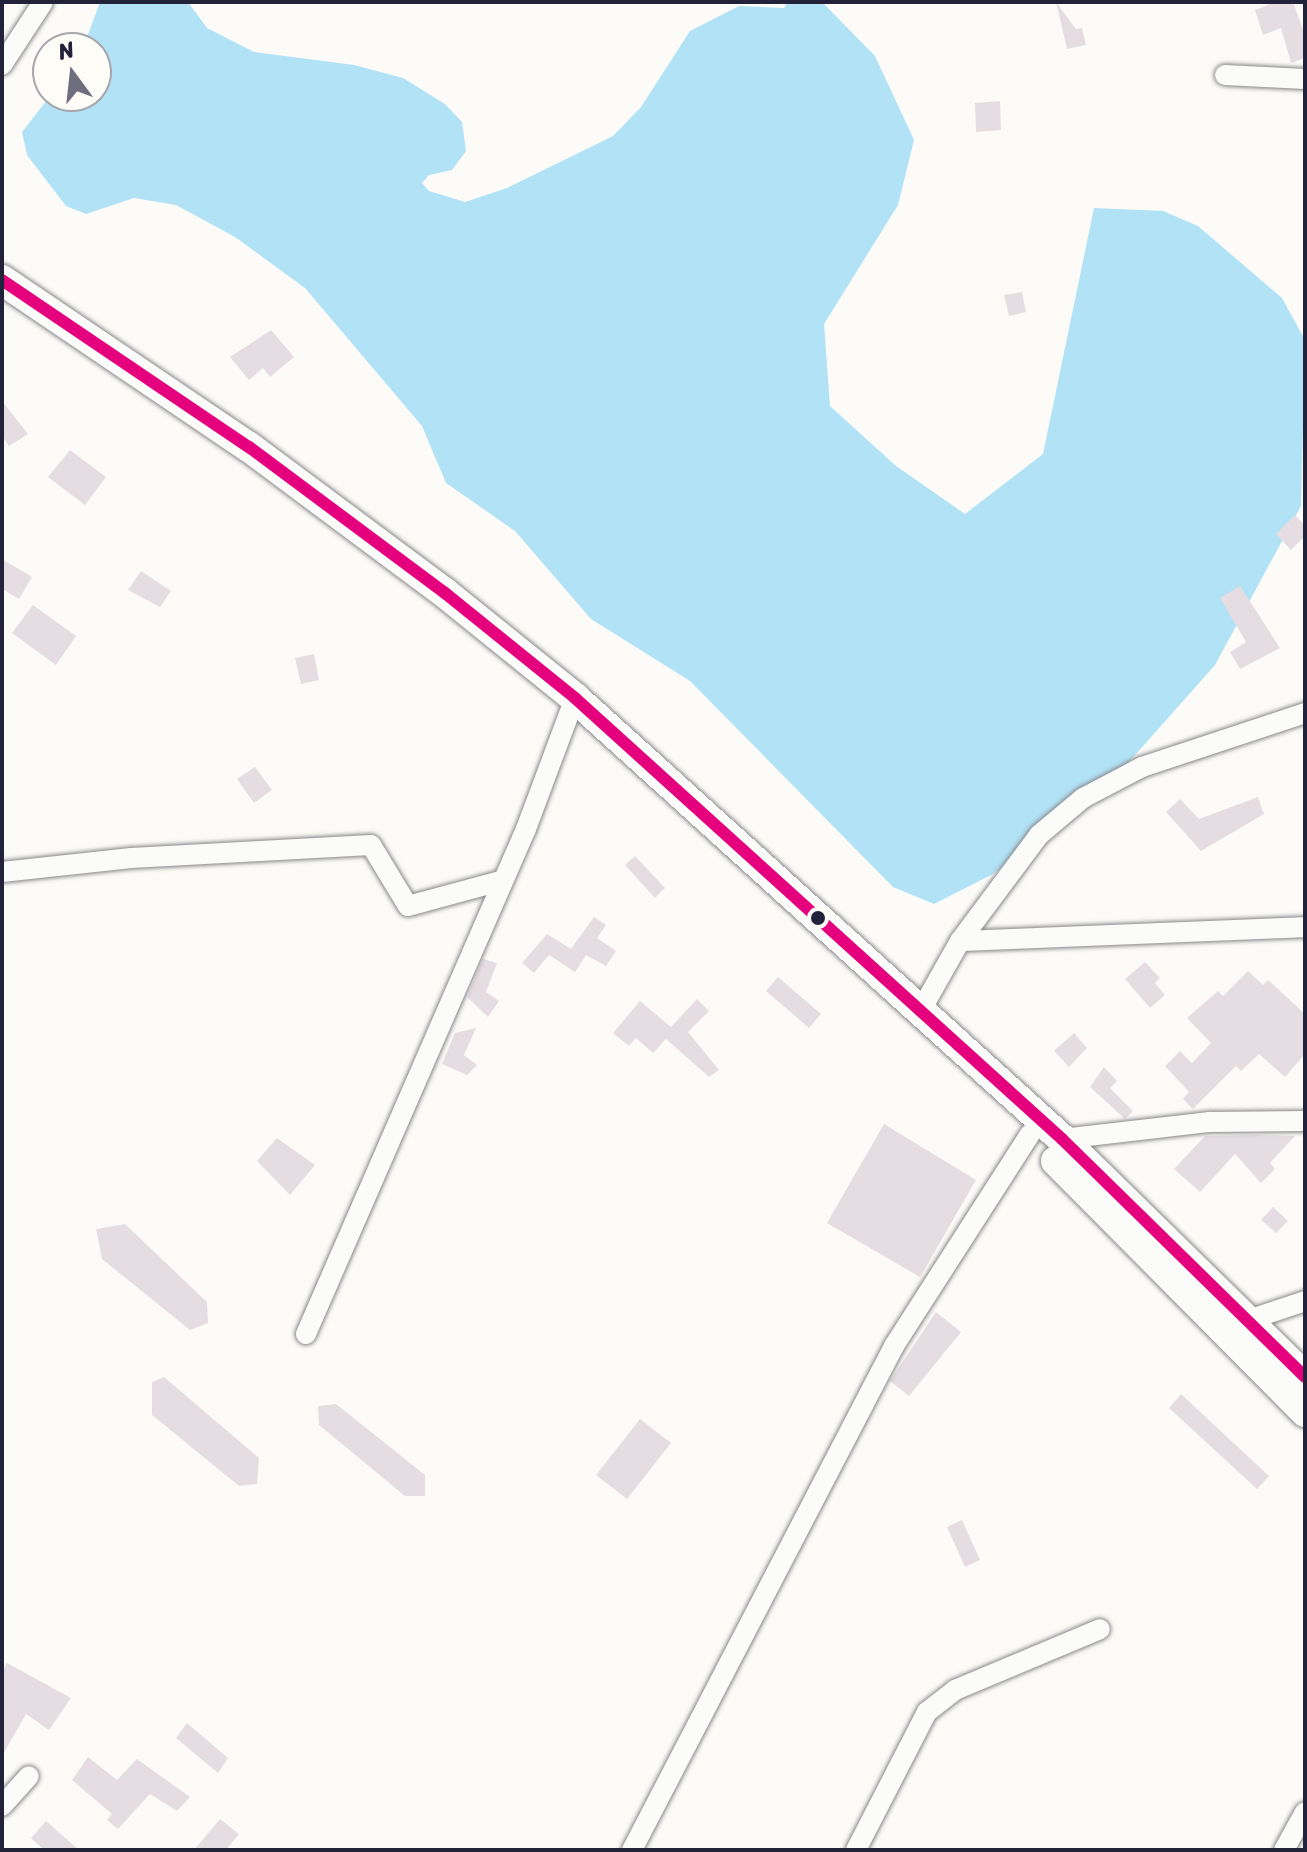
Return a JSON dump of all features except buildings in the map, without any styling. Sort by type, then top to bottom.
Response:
[{"type":"highway","points":[[2,280],[249,447],[445,593],[575,698],[921,1010],[975,1065],[1062,1139],[1305,1377]]},
{"type":"highway","points":[[975,1065],[1030,1134],[1305,1412]]},
{"type":"street","points":[[2,65],[43,2]]},
{"type":"street","points":[[1225,75],[1305,79]]},
{"type":"street","points":[[306,1334],[504,880],[575,698]]},
{"type":"street","points":[[921,1010],[960,941],[1039,835],[1083,798],[1142,767],[1305,713]]},
{"type":"street","points":[[2,872],[131,858],[371,845],[408,906],[504,880]]},
{"type":"street","points":[[960,941],[1305,927]]},
{"type":"street","points":[[1062,1139],[1210,1122],[1305,1121]]},
{"type":"street","points":[[632,1850],[894,1346],[1030,1134]]},
{"type":"street","points":[[1245,1321],[1305,1301]]},
{"type":"street","points":[[856,1850],[927,1712],[955,1690],[1100,1629]]},
{"type":"street","points":[[2,1806],[29,1776]]},
{"type":"street","points":[[1284,1850],[1305,1812]]},
{"type":"water","points":[[100,2],[188,2],[207,28],[254,52],[354,65],[403,78],[445,104],[462,122],[466,151],[452,170],[429,175],[422,183],[429,191],[465,202],[507,188],[613,136],[641,107],[690,31],[739,6],[784,8],[788,2],[822,2],[875,56],[914,140],[898,205],[824,324],[830,406],[896,466],[965,514],[1043,454],[1094,208],[1163,211],[1198,226],[1282,298],[1305,340],[1301,506],[1215,665],[1128,763],[993,874],[934,904],[893,887],[690,681],[591,619],[515,531],[446,483],[422,426],[305,288],[235,237],[176,205],[134,198],[86,214],[66,206],[27,155],[22,132],[38,112],[112,112],[112,32],[89,32]]},
{"type":"transit line","points":[[2,280],[249,447],[445,593],[575,698],[1062,1139],[1305,1377]]}]
